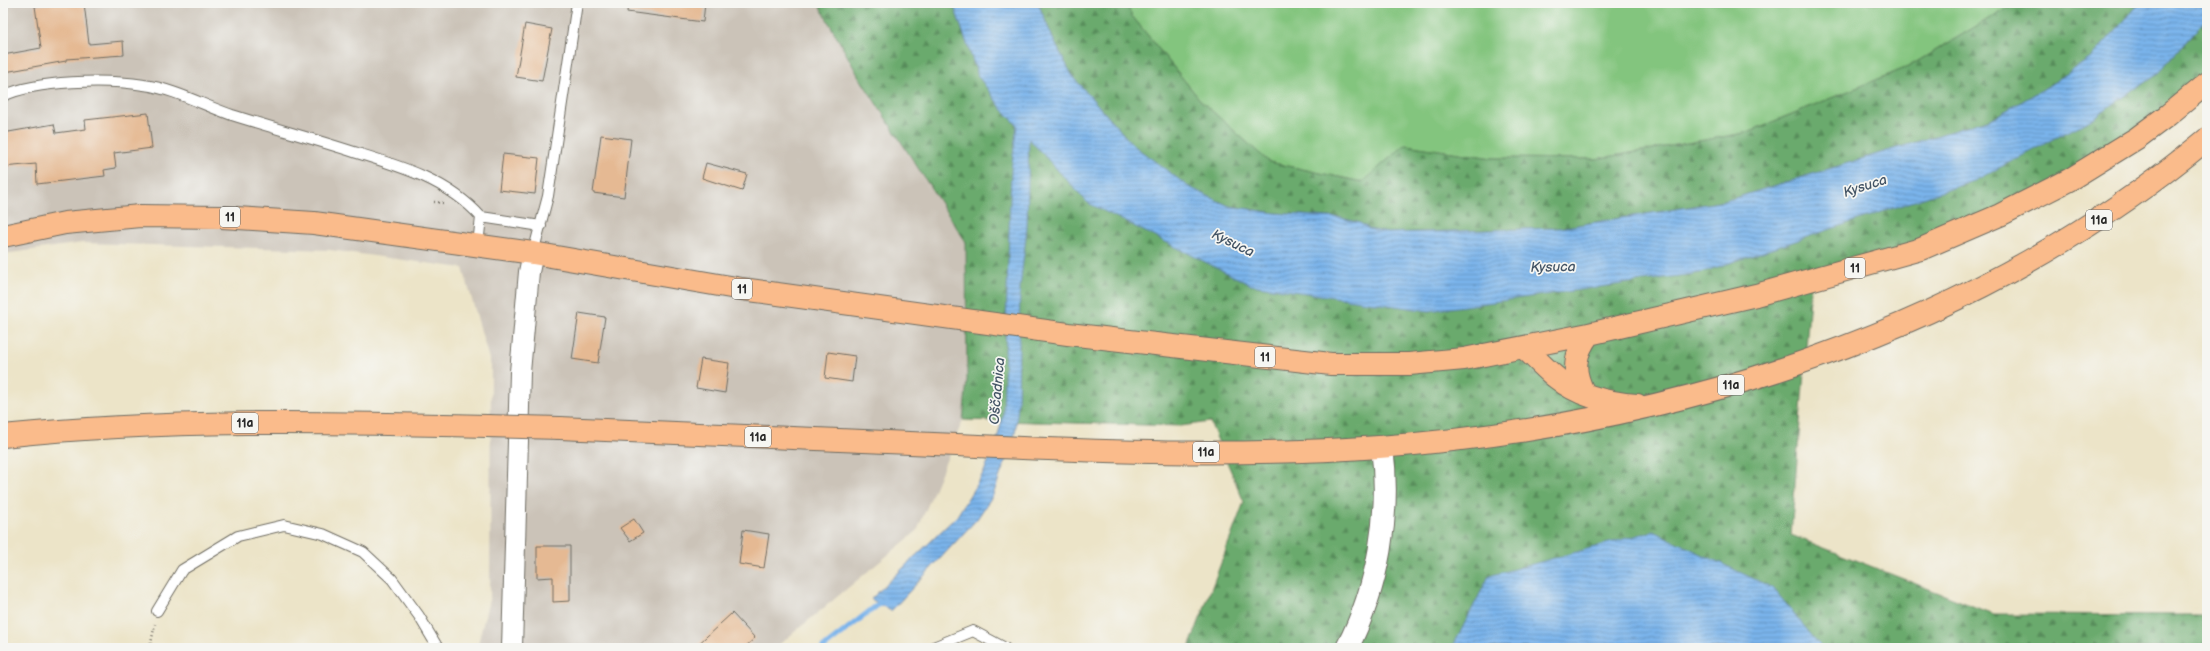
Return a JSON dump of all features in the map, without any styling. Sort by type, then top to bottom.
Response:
[{"type":"main road","name":"11","points":[[3,236],[65,223],[106,218],[184,215],[314,224],[533,253],[742,289],[849,302],[1068,334],[1331,364],[1409,364],[1464,359],[1589,334],[1756,295],[1921,249],[2000,215],[2069,180],[2137,138],[2168,116],[2207,83]]},
{"type":"main road","name":"11a","points":[[3,436],[192,424],[334,422],[560,428],[1030,449],[1164,452],[1300,452],[1382,447],[1517,431],[1595,419],[1728,386],[1809,361],[1924,314],[1981,287],[2040,255],[2099,220],[2173,166],[2207,138]]},
{"type":"main road","points":[[1584,393],[1578,382],[1575,369],[1576,356],[1581,344],[1589,334]]},
{"type":"main road","points":[[1524,348],[1557,379],[1584,393],[1624,404],[1652,406]]},
{"type":"street","points":[[512,648],[520,372],[529,272],[533,253]]},
{"type":"street","points":[[1347,648],[1360,624],[1373,582],[1385,496],[1382,447]]},
{"type":"lane","points":[[533,253],[548,196],[576,3]]},
{"type":"lane","points":[[3,96],[12,92],[39,87],[90,81],[144,85],[174,93],[232,114],[387,162],[434,180],[468,203],[481,217],[541,226]]},
{"type":"lane","points":[[478,245],[481,217]]},
{"type":"lane","points":[[157,611],[182,570],[238,536],[284,525],[323,534],[363,552],[392,579],[419,616],[438,648]]},
{"type":"lane","points":[[931,648],[973,631],[1005,648]]},
{"type":"path","points":[[150,648],[157,611]]},
{"type":"shaded area","points":[[3,3],[818,3],[859,77],[966,242],[967,380],[963,420],[917,531],[775,648],[477,648],[490,596],[491,366],[463,268],[330,250],[82,243],[3,254]]},
{"type":"green space","points":[[818,3],[953,3],[978,76],[1002,109],[1088,203],[1429,311],[2092,119],[2158,73],[2207,18],[2207,97],[2018,212],[1811,285],[1791,535],[1993,614],[2207,615],[2207,648],[1189,648],[1244,502],[1210,422],[1181,426],[963,420],[967,380],[966,242],[859,77]]},
{"type":"green space","points":[[1038,3],[1126,3],[1132,16],[1201,101],[1269,162],[1362,182],[1405,145],[1492,158],[1596,159],[1745,133],[1908,67],[2015,3],[2140,3],[2091,58],[2042,90],[1991,119],[1725,201],[1560,228],[1387,233],[1369,229],[1360,223],[1341,218],[1275,213],[1229,206],[1189,188],[1133,145],[1073,77],[1054,41]]},
{"type":"green space","points":[[1126,3],[2015,3],[1908,67],[1745,133],[1596,159],[1492,158],[1405,145],[1362,182],[1269,162],[1201,101],[1132,16]]},
{"type":"water","name":"Kysuca","points":[[953,3],[1038,3],[1054,41],[1073,77],[1133,145],[1189,187],[1229,206],[1275,213],[1341,218],[1360,223],[1369,229],[1387,233],[1560,228],[1725,201],[1991,119],[2042,90],[2091,58],[2140,3],[2207,3],[2207,18],[2158,73],[2092,119],[1974,181],[1700,273],[1429,311],[1251,285],[1088,203],[1029,139],[1027,228],[1020,288],[1018,406],[1015,434],[993,495],[977,519],[891,611],[871,599],[957,516],[984,472],[998,436],[1003,415],[1011,170],[1017,125],[1002,109],[978,76]]},
{"type":"water","points":[[1653,531],[1773,588],[1822,648],[1452,648],[1489,576]]},
{"type":"building","points":[[57,3],[84,3],[89,44],[123,41],[124,55],[66,59],[66,61],[5,72],[3,55],[41,48],[35,6]]},
{"type":"building","points":[[628,3],[705,3],[703,22],[627,12]]},
{"type":"building","points":[[525,24],[552,29],[542,81],[516,77]]},
{"type":"building","points":[[148,113],[152,148],[114,153],[116,168],[104,170],[105,176],[37,184],[36,164],[3,167],[3,133],[54,124],[56,133],[86,129],[85,120]]},
{"type":"building","points":[[601,135],[631,139],[624,197],[593,193]]},
{"type":"building","points":[[503,154],[539,158],[535,194],[499,190]]},
{"type":"building","points":[[706,163],[747,174],[742,191],[702,178]]},
{"type":"building","points":[[579,313],[605,317],[598,363],[572,359]]},
{"type":"building","points":[[828,352],[855,356],[852,382],[825,378]]},
{"type":"building","points":[[701,359],[729,363],[725,393],[696,388]]},
{"type":"building","points":[[634,519],[643,533],[630,541],[620,528]]},
{"type":"building","points":[[743,530],[769,534],[764,568],[739,564]]},
{"type":"building","points":[[537,546],[570,546],[570,601],[553,602],[553,577],[537,578]]},
{"type":"building","points":[[732,613],[755,638],[744,648],[694,648]]},
{"type":"waterway","name":"Oščadnica","points":[[823,648],[884,600]]}]
